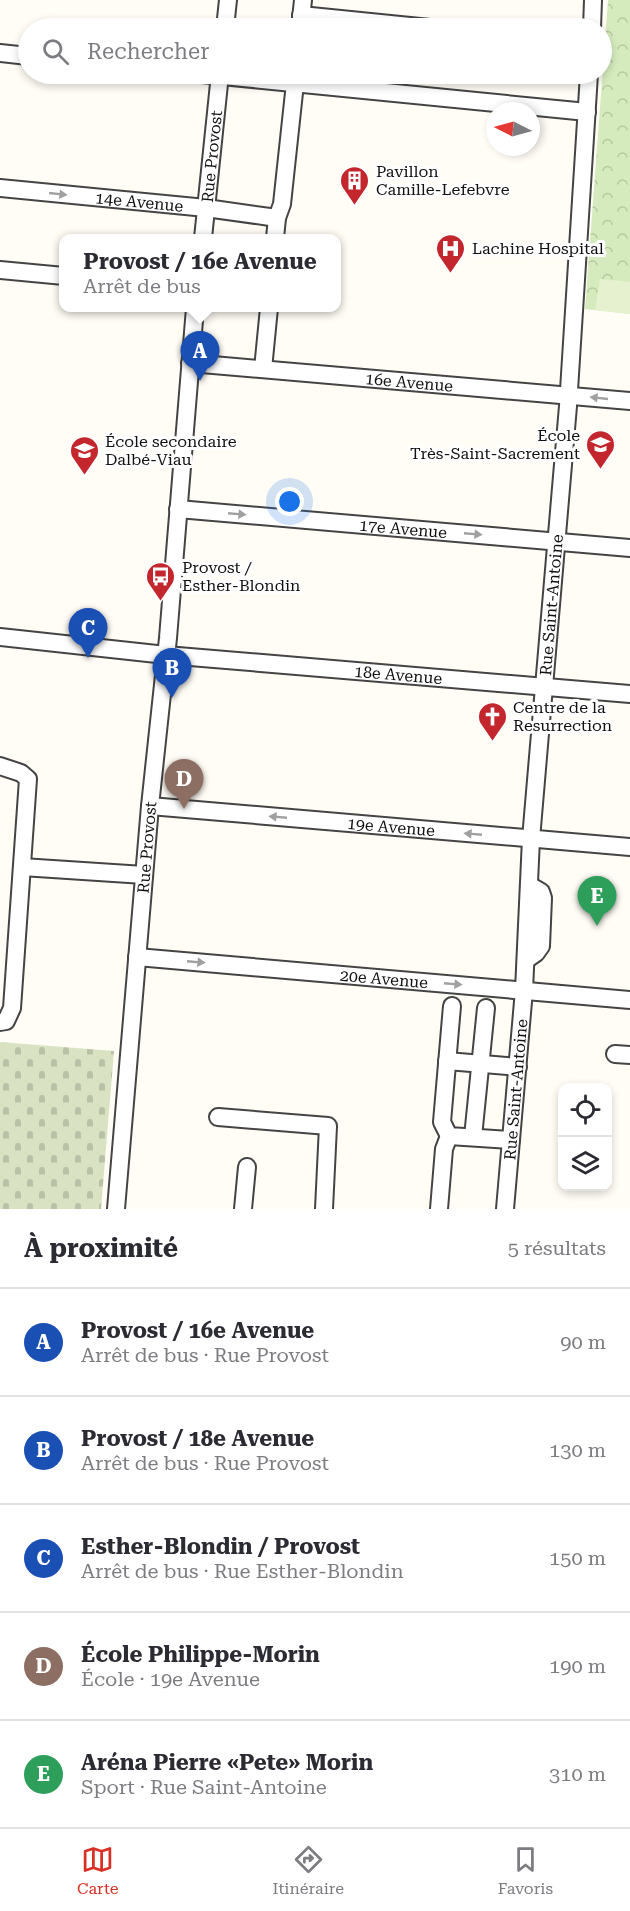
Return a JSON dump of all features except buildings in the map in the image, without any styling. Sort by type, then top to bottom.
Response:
[{"type":"street","points":[[226,18],[228,0]]},
{"type":"street","points":[[592,18],[593,0]]},
{"type":"street","points":[[302,15],[332,18]]},
{"type":"street","points":[[0,53],[18,55]]},
{"type":"street","name":"Rue Provost","points":[[203,234],[219,84]]},
{"type":"street","points":[[275,234],[277,218],[282,204],[295,84]]},
{"type":"street","points":[[347,84],[587,112]]},
{"type":"street","name":"Rue Saint-Antoine","points":[[505,1209],[524,990],[531,839],[568,395],[588,84]]},
{"type":"street","name":"14e Avenue","points":[[0,188],[206,208],[277,218]]},
{"type":"street","points":[[0,270],[59,276]]},
{"type":"street","name":"Rue Provost","points":[[116,1209],[195,312]]},
{"type":"street","points":[[263,369],[269,312]]},
{"type":"street","name":"16e Avenue","points":[[190,363],[630,401]]},
{"type":"street","name":"17e Avenue","points":[[178,509],[630,548]]},
{"type":"street","name":"18e Avenue","points":[[0,637],[166,655],[630,694]]},
{"type":"street","points":[[0,766],[21,773],[28,779],[12,1008],[6,1021],[0,1022]]},
{"type":"street","name":"19e Avenue","points":[[150,806],[630,847]]},
{"type":"street","points":[[22,867],[144,875]]},
{"type":"street","name":"20e Avenue","points":[[137,957],[630,1000]]},
{"type":"street","points":[[439,1209],[444,1149],[449,1136],[442,1122],[452,1006]]},
{"type":"street","points":[[474,1137],[486,1008]]},
{"type":"street","points":[[447,1060],[518,1067]]},
{"type":"street","points":[[218,1117],[328,1126],[324,1209]]},
{"type":"street","points":[[449,1136],[511,1140]]},
{"type":"street","points":[[243,1209],[247,1167]]},
{"type":"green space","points":[[608,0],[630,0],[630,314],[585,309],[602,84],[612,84],[612,18],[607,18]]},
{"type":"green space","points":[[600,279],[630,282],[630,314],[595,310]]},
{"type":"green space","points":[[0,1042],[114,1051],[101,1209],[0,1209]]},
{"type":"place","name":"Pavillon Camille-Lefebvre","points":[[355,206]]},
{"type":"place","name":"Lachine Hospital","points":[[451,274]]},
{"type":"place","name":"Provost / 16e Avenue","points":[[200,381]]},
{"type":"place","name":"École Très-Saint-Sacrement","points":[[601,470]]},
{"type":"place","name":"École secondaire Dalbé-Viau","points":[[84,476]]},
{"type":"place","name":"Provost / Esther-Blondin","points":[[161,602]]},
{"type":"place","name":"Esther-Blondin / Provost","points":[[88,658]]},
{"type":"place","name":"Provost / 18e Avenue","points":[[172,698]]},
{"type":"place","name":"Centre de la Resurrection","points":[[492,742]]},
{"type":"place","name":"École Philippe-Morin","points":[[184,809]]},
{"type":"place","name":"Aréna Pierre «Pete» Morin","points":[[597,926]]}]
